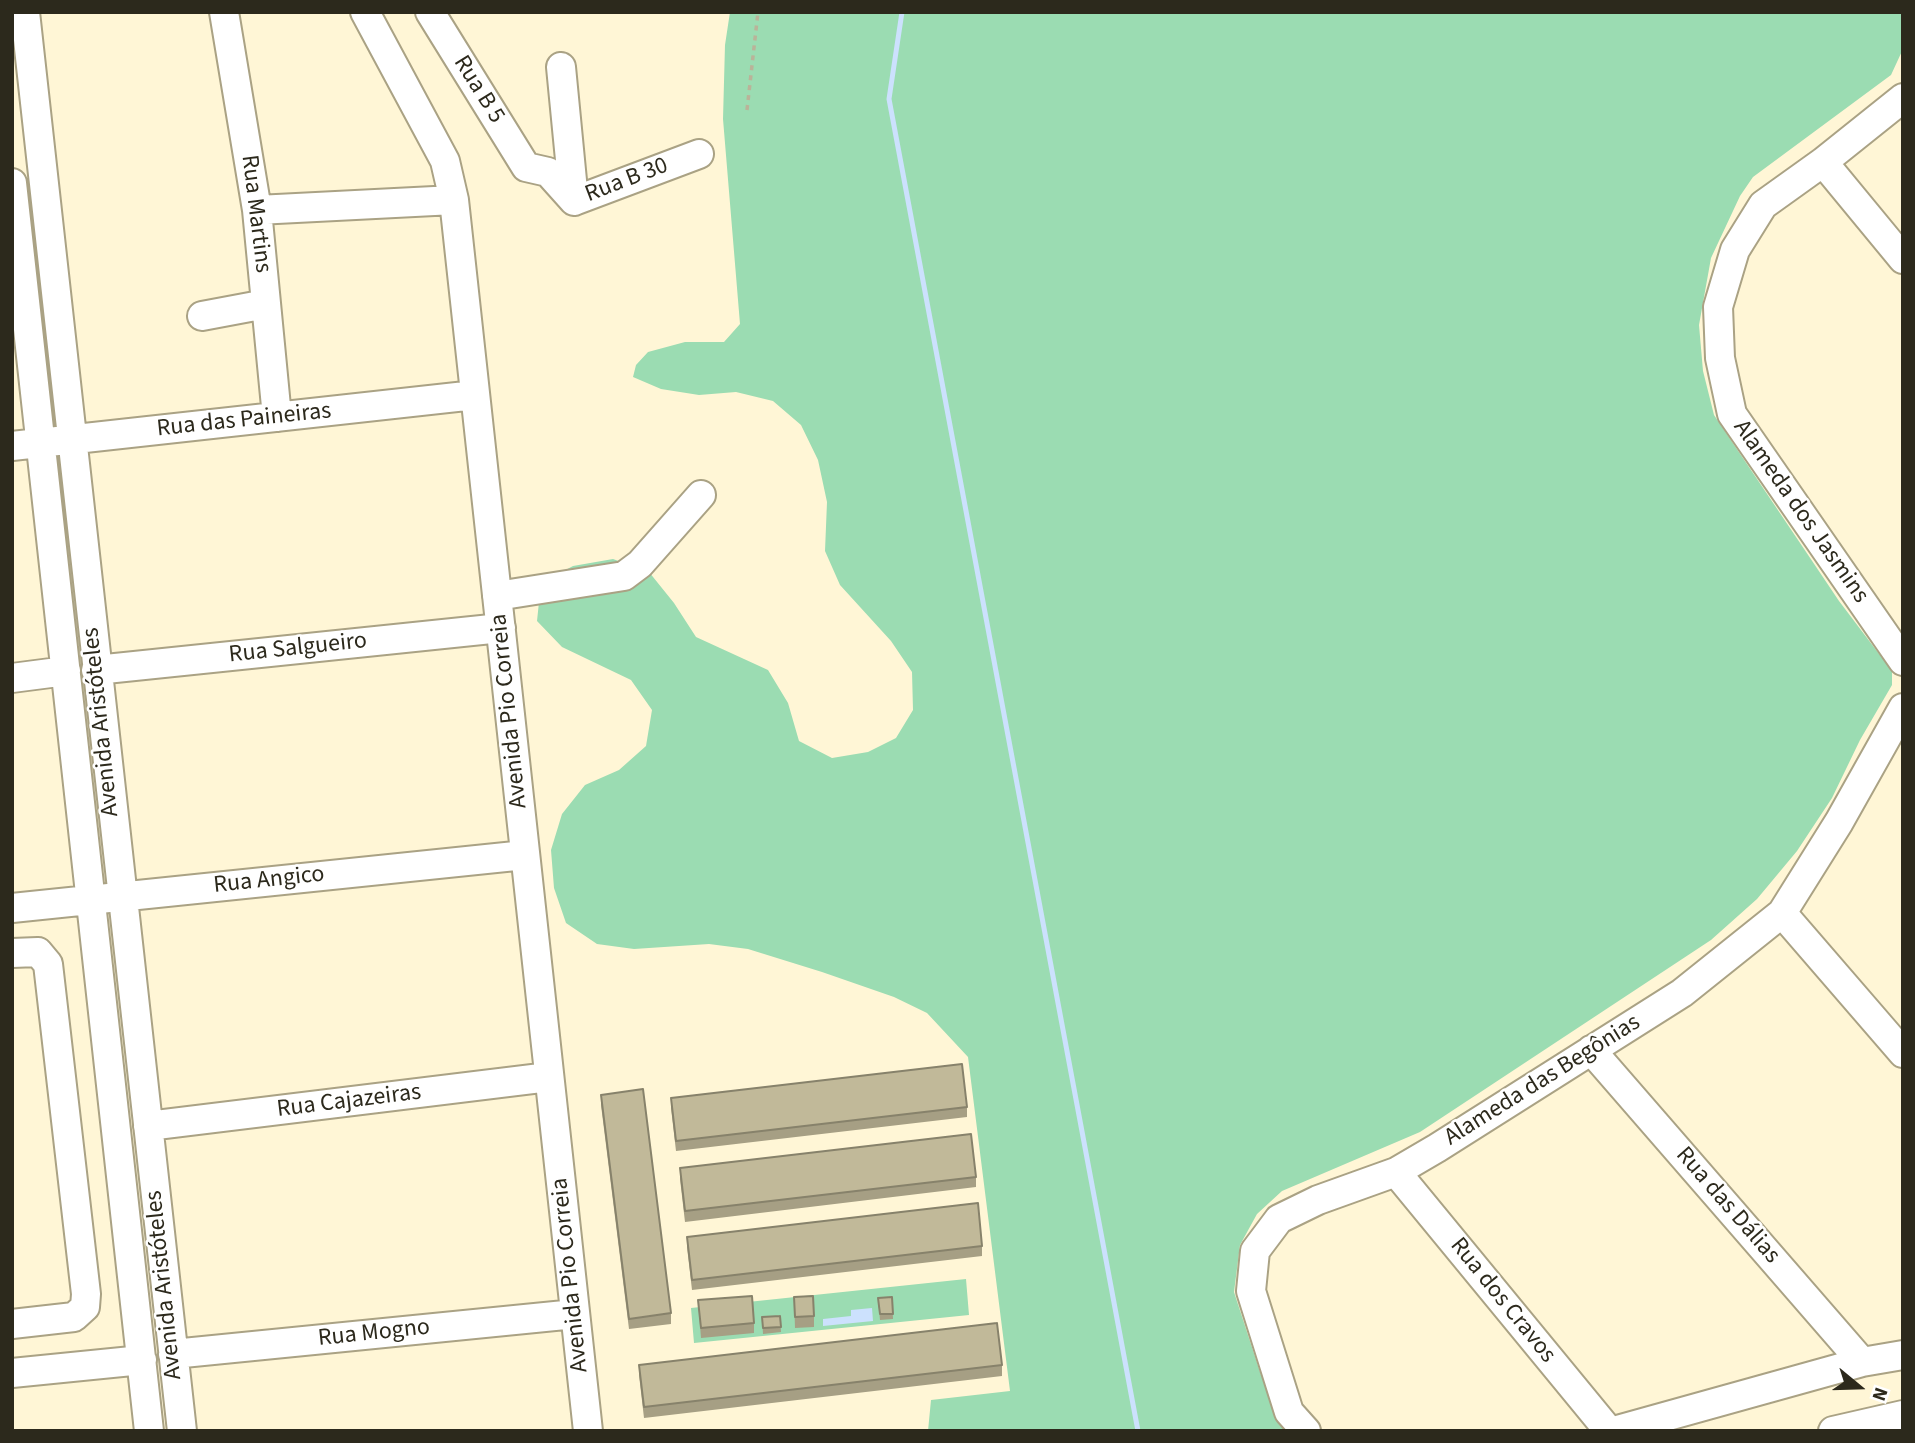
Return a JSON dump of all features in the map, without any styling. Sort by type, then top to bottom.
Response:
[{"type":"street","name":"Avenida Aristóteles","points":[[25,12],[182,1431]]},
{"type":"street","name":"Rua Martins","points":[[224,12],[257,211],[277,417]]},
{"type":"street","name":"Avenida Pio Correia","points":[[365,12],[445,161],[454,200],[588,1431]]},
{"type":"street","name":"Rua B 5","points":[[430,12],[526,167]]},
{"type":"street","points":[[561,67],[574,201]]},
{"type":"street","name":"Alameda dos Jasmins","points":[[1903,98],[1763,205],[1734,250],[1717,307],[1720,358],[1732,414],[1903,661]]},
{"type":"street","name":"Rua B 30","points":[[526,167],[548,172],[574,201],[699,154]]},
{"type":"street","points":[[1822,162],[1903,259]]},
{"type":"street","name":"Avenida Aristóteles","points":[[12,183],[149,1431]]},
{"type":"street","points":[[257,211],[454,200]]},
{"type":"street","points":[[202,316],[266,304]]},
{"type":"street","name":"Rua das Paineiras","points":[[12,446],[475,395]]},
{"type":"street","points":[[497,596],[624,576],[640,564],[701,495]]},
{"type":"street","name":"Rua Salgueiro","points":[[96,670],[500,628]]},
{"type":"street","points":[[12,678],[66,671]]},
{"type":"street","name":"Alameda das Begônias","points":[[1306,1431],[1289,1412],[1251,1291],[1255,1251],[1279,1219],[1318,1199],[1396,1171],[1682,993],[1782,913],[1839,821],[1903,708]]},
{"type":"street","name":"Rua Angico","points":[[12,908],[525,855]]},
{"type":"street","points":[[1782,913],[1903,1053]]},
{"type":"street","points":[[12,953],[38,952],[48,964],[86,1294],[85,1307],[74,1317],[12,1324]]},
{"type":"street","name":"Rua das Dálias","points":[[1591,1051],[1862,1362]]},
{"type":"street","name":"Rua Cajazeiras","points":[[148,1126],[550,1077]]},
{"type":"street","name":"Rua dos Cravos","points":[[1396,1171],[1609,1431]]},
{"type":"street","name":"Rua Mogno","points":[[173,1354],[575,1314]]},
{"type":"street","points":[[1614,1431],[1862,1362],[1903,1354]]},
{"type":"street","points":[[12,1373],[142,1360]]},
{"type":"street","points":[[1833,1431],[1903,1415]]},
{"type":"path","points":[[747,110],[758,12]]},
{"type":"green space","points":[[730,12],[1903,12],[1903,49],[1891,75],[1753,177],[1740,196],[1711,258],[1699,325],[1703,371],[1714,415],[1839,601],[1892,671],[1892,685],[1860,740],[1832,798],[1797,851],[1757,899],[1711,940],[1420,1132],[1282,1191],[1257,1214],[1240,1245],[1234,1292],[1261,1375],[1283,1421],[1292,1431],[928,1431],[931,1400],[1010,1391],[968,1057],[927,1013],[894,997],[822,972],[748,949],[709,944],[634,949],[597,944],[566,923],[554,888],[551,850],[562,814],[585,785],[619,770],[646,746],[652,710],[631,680],[562,647],[537,621],[541,583],[573,566],[613,559],[649,572],[696,637],[768,670],[788,703],[799,741],[832,758],[868,752],[896,738],[913,710],[912,672],[891,641],[840,585],[825,551],[827,502],[818,460],[801,425],[773,401],[736,392],[699,395],[661,389],[633,377],[636,365],[648,352],[685,342],[724,342],[740,324],[723,119],[725,45]]},
{"type":"green space","points":[[966,1279],[969,1315],[694,1343],[691,1308]]},
{"type":"water","points":[[872,1308],[873,1321],[823,1326],[823,1319],[851,1316],[851,1310]]},
{"type":"building","points":[[962,1064],[967,1107],[676,1141],[671,1098]]},
{"type":"building","points":[[643,1089],[671,1313],[629,1319],[601,1095]]},
{"type":"building","points":[[971,1134],[976,1177],[685,1211],[680,1168]]},
{"type":"building","points":[[978,1203],[982,1246],[692,1280],[687,1237]]},
{"type":"building","points":[[752,1296],[754,1323],[701,1328],[698,1300]]},
{"type":"building","points":[[813,1296],[814,1316],[795,1317],[794,1297]]},
{"type":"building","points":[[892,1297],[893,1314],[880,1314],[878,1298]]},
{"type":"building","points":[[780,1316],[781,1327],[763,1328],[762,1317]]},
{"type":"building","points":[[997,1323],[1002,1365],[644,1407],[639,1365]]},
{"type":"waterway","points":[[902,12],[889,99],[1138,1431]]}]
